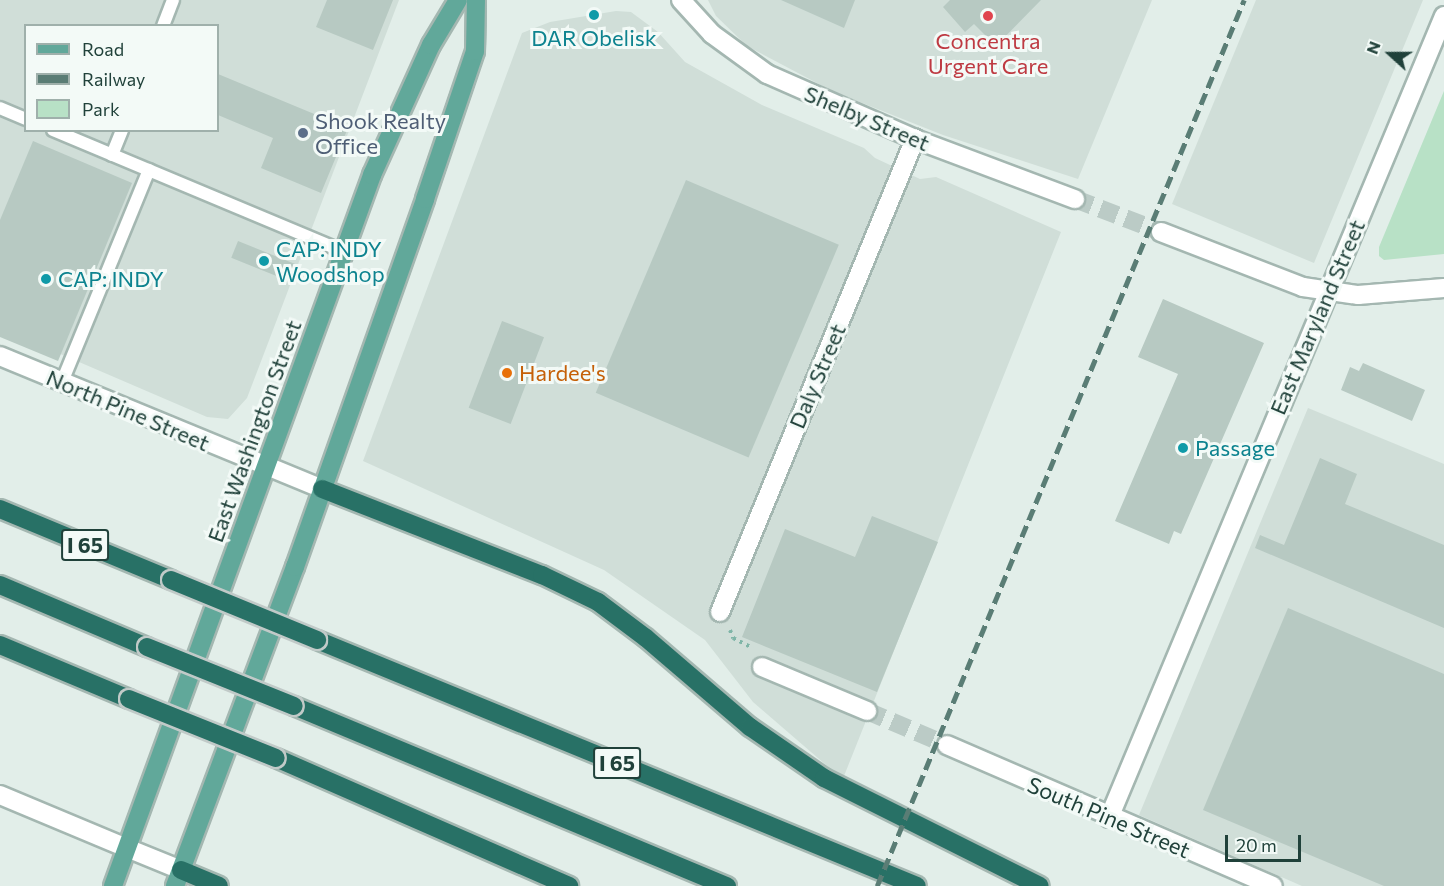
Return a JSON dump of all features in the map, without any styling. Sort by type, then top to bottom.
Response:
[{"type":"highway","points":[[322,489],[542,575],[598,602],[646,638],[750,727],[824,778],[1040,886]]},
{"type":"highway","name":"I 65","points":[[0,509],[917,886]]},
{"type":"highway","points":[[0,585],[727,886]]},
{"type":"highway","points":[[0,645],[276,758],[569,886]]},
{"type":"highway","points":[[178,878],[219,886]]},
{"type":"main road","name":"East Washington Street","points":[[112,886],[382,151],[431,45],[458,0]]},
{"type":"main road","points":[[178,878],[322,489],[475,51],[476,0]]},
{"type":"street","name":"Shelby Street","points":[[681,0],[712,34],[767,74],[915,139],[1075,199]]},
{"type":"street","name":"East Maryland Street","points":[[1109,818],[1444,16]]},
{"type":"street","name":"Daly Street","points":[[720,612],[915,139]]},
{"type":"street","points":[[1161,232],[1303,287],[1327,292],[1358,295],[1444,288]]},
{"type":"street","name":"North Pine Street","points":[[0,356],[266,468],[322,489]]},
{"type":"street","points":[[762,667],[867,711]]},
{"type":"street","name":"South Pine Street","points":[[947,745],[1109,818],[1273,886]]},
{"type":"street","points":[[0,795],[127,848],[178,878]]},
{"type":"lane","points":[[164,24],[173,0]]},
{"type":"lane","points":[[0,108],[24,118]]},
{"type":"lane","points":[[58,132],[345,252]]},
{"type":"lane","points":[[112,155],[121,132]]},
{"type":"lane","points":[[62,382],[148,170]]},
{"type":"path","points":[[720,612],[734,618],[730,631],[733,638],[768,654],[762,667]]},
{"type":"shaded area","points":[[0,0],[399,0],[247,398],[228,419],[207,417],[0,328]]},
{"type":"shaded area","points":[[708,0],[1152,0],[1078,179],[943,135],[832,91],[747,46],[716,16]]},
{"type":"shaded area","points":[[1256,0],[1423,0],[1314,263],[1172,204]]},
{"type":"shaded area","points":[[616,11],[631,12],[658,32],[685,62],[762,105],[864,148],[875,158],[920,179],[936,177],[1061,232],[844,776],[833,771],[753,702],[705,640],[604,570],[363,461],[522,33],[550,22]]},
{"type":"shaded area","points":[[1308,408],[1444,464],[1444,886],[1302,886],[1139,815]]},
{"type":"green space","points":[[1444,91],[1444,254],[1384,260],[1379,256],[1379,247]]},
{"type":"building","points":[[327,0],[393,0],[373,50],[316,27]]},
{"type":"building","points":[[781,0],[855,0],[844,28]]},
{"type":"building","name":"Concentra Urgent Care","points":[[950,0],[1041,0],[996,46],[974,24],[965,32],[943,7]]},
{"type":"building","name":"Shook Realty Office","points":[[219,74],[348,128],[321,193],[261,168],[273,138],[219,115]]},
{"type":"building","name":"CAP: INDY","points":[[33,141],[132,183],[58,361],[0,337],[0,220]]},
{"type":"building","points":[[686,180],[839,245],[749,457],[596,393]]},
{"type":"building","name":"CAP: INDY Woodshop","points":[[238,241],[296,265],[290,281],[231,258]]},
{"type":"building","name":"Passage","points":[[1163,299],[1264,343],[1181,534],[1174,531],[1169,544],[1115,521],[1178,374],[1138,357]]},
{"type":"building","name":"Hardee's","points":[[502,321],[544,337],[511,424],[469,408]]},
{"type":"building","points":[[1363,363],[1425,390],[1412,421],[1341,390],[1350,367],[1359,371]]},
{"type":"building","points":[[1320,458],[1357,474],[1345,504],[1444,545],[1444,628],[1255,548],[1260,535],[1284,545]]},
{"type":"building","points":[[872,516],[938,542],[877,692],[742,637],[785,529],[855,557]]},
{"type":"building","points":[[1288,608],[1444,674],[1444,886],[1384,886],[1203,810]]},
{"type":"tunnel","points":[[1075,199],[1161,232]]},
{"type":"tunnel","points":[[867,711],[947,745]]},
{"type":"railway","points":[[877,886],[1244,0]]},
{"type":"place","name":"DAR Obelisk","points":[[594,15]]},
{"type":"place","name":"Concentra Urgent Care","points":[[988,16]]},
{"type":"place","name":"Shook Realty Office","points":[[303,133]]},
{"type":"place","name":"CAP: INDY Woodshop","points":[[264,261]]},
{"type":"place","name":"CAP: INDY","points":[[46,279]]},
{"type":"place","name":"Hardee's","points":[[507,373]]},
{"type":"place","name":"Passage","points":[[1183,448]]}]
